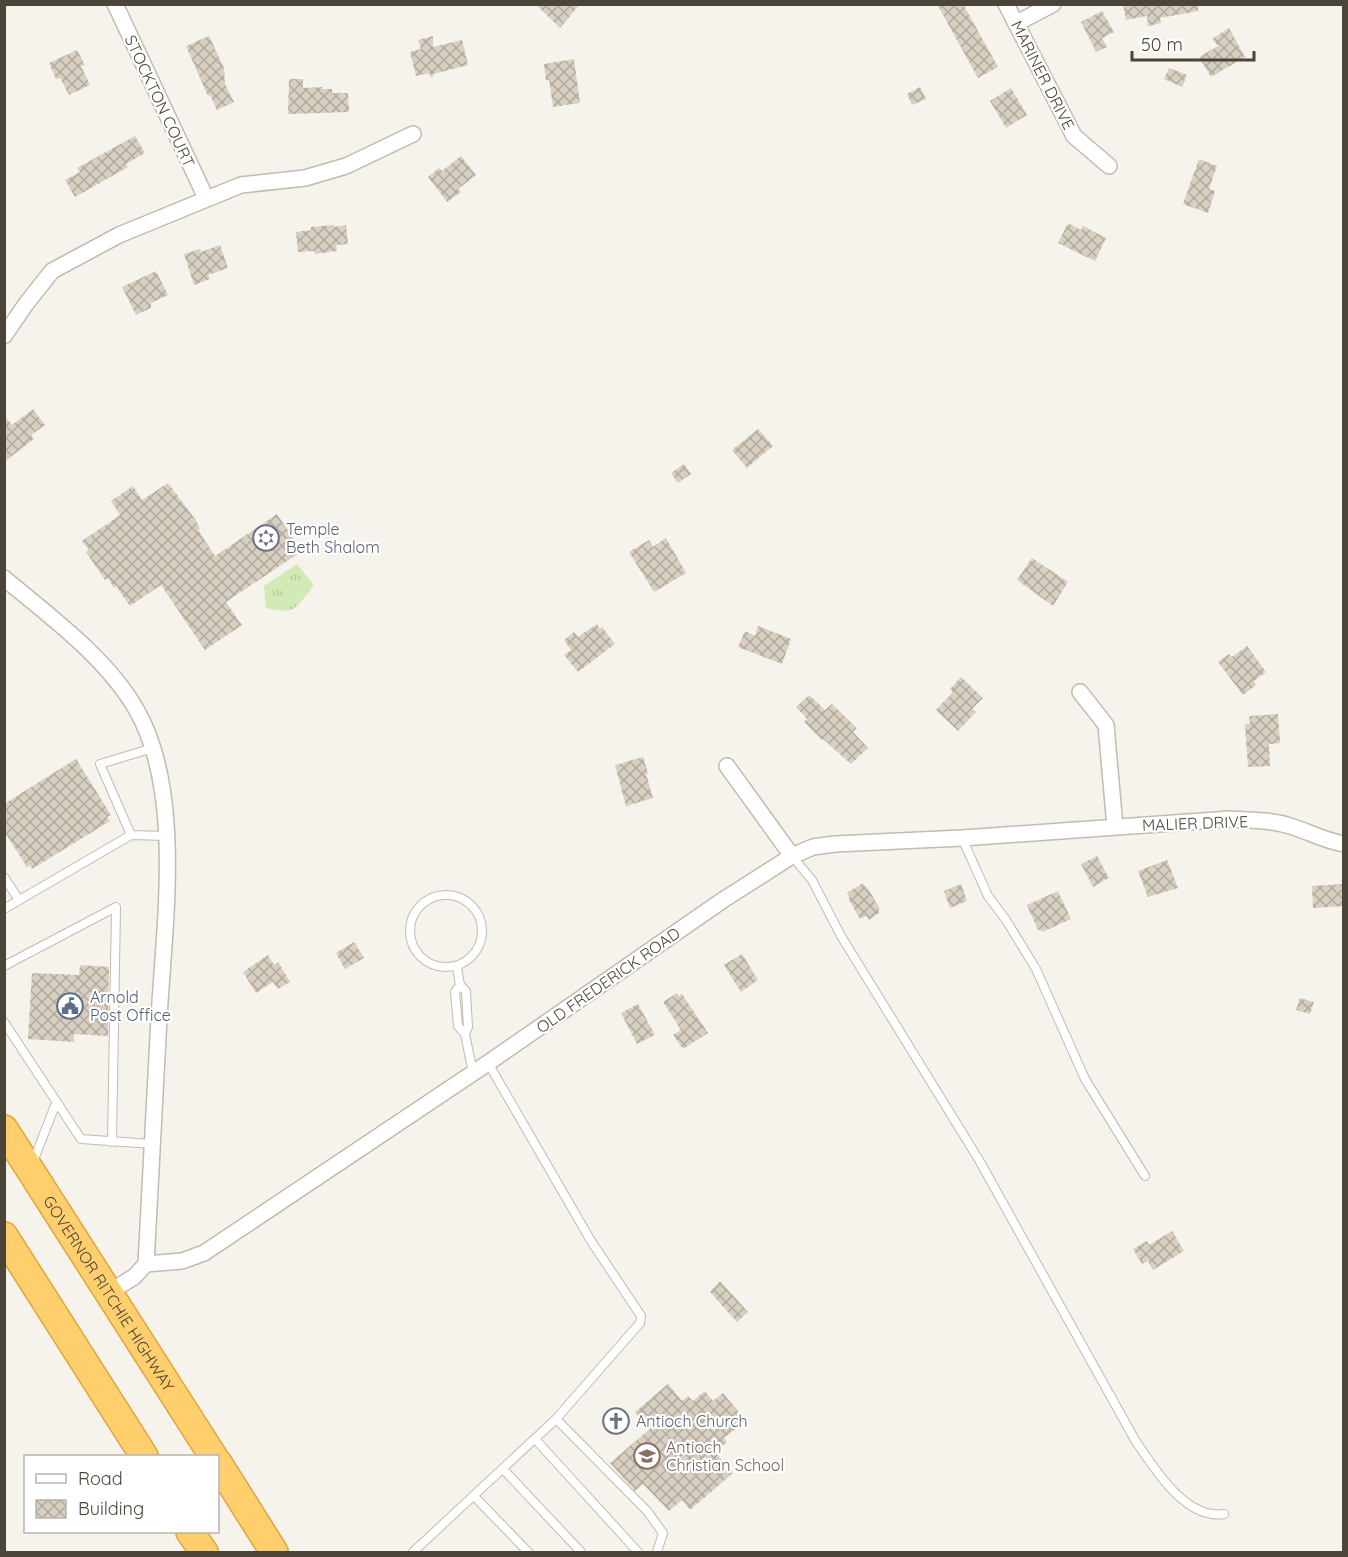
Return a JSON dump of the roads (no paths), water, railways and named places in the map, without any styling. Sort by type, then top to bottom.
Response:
[{"type":"highway","name":"GOVERNOR RITCHIE HIGHWAY","points":[[4,1129],[212,1455]]},
{"type":"highway","points":[[4,1236],[143,1455]]},
{"type":"highway","points":[[219,1465],[274,1552]]},
{"type":"highway","points":[[191,1533],[204,1552]]},
{"type":"street","name":"STOCKTON COURT","points":[[115,4],[206,198]]},
{"type":"street","name":"MARINER DRIVE","points":[[1006,4],[1074,136],[1109,166]]},
{"type":"street","points":[[1017,23],[1053,4]]},
{"type":"street","points":[[4,336],[52,271],[119,235],[241,185],[305,178],[346,166],[413,134]]},
{"type":"street","points":[[4,578],[68,632],[124,690],[137,710],[153,748],[161,783],[166,836],[166,882],[146,1264],[134,1277],[110,1292]]},
{"type":"street","points":[[1080,692],[1106,725],[1115,827]]},
{"type":"street","points":[[727,766],[792,856]]},
{"type":"street","name":"MALIER DRIVE","points":[[1115,827],[1230,819],[1263,821],[1290,826],[1322,840],[1344,844]]},
{"type":"street","name":"OLD FREDERICK ROAD","points":[[146,1264],[182,1261],[204,1253],[488,1063],[723,900],[792,856],[813,847],[835,844],[1115,827]]},
{"type":"lane","points":[[131,835],[100,764],[153,748]]},
{"type":"lane","points":[[4,909],[131,835],[166,836]]},
{"type":"lane","points":[[962,838],[988,896],[1006,920],[1036,969],[1085,1079],[1146,1176]]},
{"type":"lane","points":[[792,856],[812,880],[841,936],[980,1160],[1135,1440],[1160,1474],[1187,1503],[1214,1516],[1224,1514]]},
{"type":"lane","points":[[4,877],[19,900]]},
{"type":"lane","points":[[457,896],[476,910],[481,920],[483,932],[476,954],[456,967],[444,968],[432,965],[422,959],[412,943],[410,925],[414,913],[432,897],[457,896]]},
{"type":"lane","points":[[4,966],[116,907],[112,1142]]},
{"type":"lane","points":[[456,967],[460,985],[466,991],[468,1027],[465,1034],[473,1072]]},
{"type":"lane","points":[[4,1022],[81,1139],[152,1144]]},
{"type":"lane","points":[[413,1552],[556,1419],[640,1323],[641,1316],[591,1241],[488,1063]]},
{"type":"lane","points":[[30,1169],[56,1103]]},
{"type":"lane","points":[[556,1419],[647,1511],[663,1533],[657,1552]]},
{"type":"lane","points":[[535,1439],[638,1552]]},
{"type":"lane","points":[[503,1469],[581,1552]]},
{"type":"lane","points":[[474,1496],[528,1552]]},
{"type":"place","name":"Temple Beth Shalom","points":[[266,538]]},
{"type":"place","name":"Arnold Post Office","points":[[70,1006]]},
{"type":"place","name":"Antioch Church","points":[[616,1421]]},
{"type":"place","name":"Antioch Christian School","points":[[647,1456]]}]
